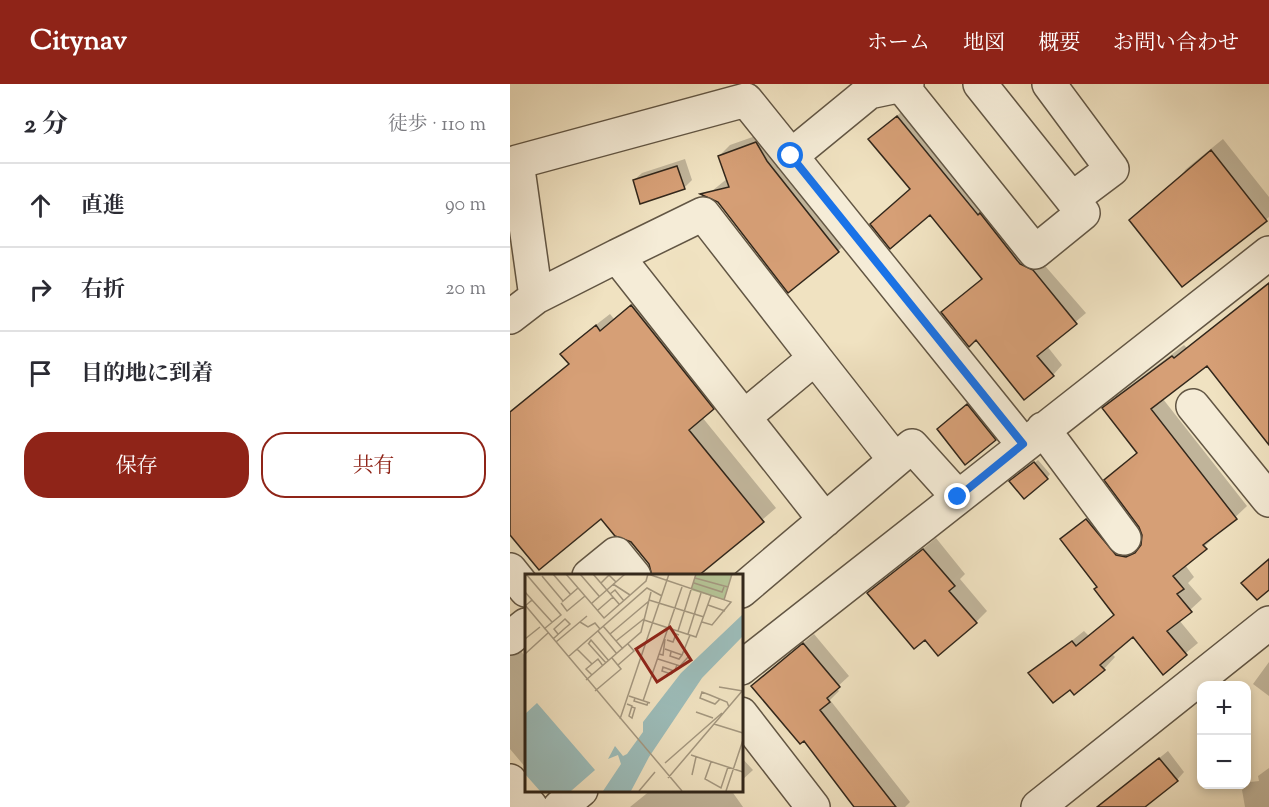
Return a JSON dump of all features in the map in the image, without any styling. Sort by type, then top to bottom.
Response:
[{"type":"street","points":[[1049,84],[1112,169],[1072,199]]},
{"type":"street","points":[[791,156],[868,92],[904,85],[1035,252],[1083,213],[995,87]]},
{"type":"street","points":[[536,297],[517,162],[746,100],[791,156],[1124,538]]},
{"type":"street","points":[[510,317],[536,297],[703,214],[896,460]]},
{"type":"street","points":[[742,667],[1269,252]]},
{"type":"street","points":[[617,256],[825,519]]},
{"type":"street","points":[[744,417],[815,358]]},
{"type":"street","points":[[1193,406],[1269,500]]},
{"type":"street","points":[[742,590],[912,446],[958,497]]},
{"type":"street","points":[[591,574],[616,554],[632,574]]},
{"type":"street","points":[[510,570],[525,589]]},
{"type":"street","points":[[1038,807],[1269,623]]},
{"type":"street","points":[[510,638],[525,626]]},
{"type":"street","points":[[742,715],[813,807]]},
{"type":"street","points":[[510,781],[531,807]]},
{"type":"street","points":[[560,807],[579,792]]},
{"type":"building","points":[[897,116],[978,215],[980,213],[1020,264],[1033,270],[1077,324],[1037,356],[1054,376],[1024,400],[976,340],[969,347],[941,312],[982,279],[930,215],[890,249],[870,224],[910,189],[868,139]]},
{"type":"building","points":[[756,142],[767,161],[839,252],[788,293],[718,202],[700,194],[729,187],[718,156]]},
{"type":"building","points":[[1211,150],[1267,221],[1182,287],[1129,220]]},
{"type":"building","points":[[677,166],[685,189],[640,204],[633,180]]},
{"type":"building","points":[[1269,283],[1269,445],[1207,366],[1151,409],[1237,519],[1203,545],[1207,549],[1173,576],[1184,589],[1177,594],[1192,612],[1167,631],[1187,655],[1163,675],[1133,637],[1100,665],[1105,670],[1074,695],[1070,690],[1053,703],[1028,673],[1072,641],[1076,646],[1114,615],[1094,589],[1097,587],[1060,539],[1086,519],[1116,555],[1126,557],[1135,553],[1141,545],[1142,535],[1139,527],[1104,480],[1137,453],[1102,408],[1172,356],[1174,358]]},
{"type":"building","points":[[631,305],[714,409],[689,430],[764,522],[700,574],[652,574],[649,564],[631,542],[615,536],[601,519],[539,570],[510,535],[510,412],[569,364],[560,354],[596,325],[600,331]]},
{"type":"building","points":[[967,404],[996,440],[965,465],[937,429]]},
{"type":"building","points":[[1034,462],[1048,479],[1024,499],[1009,481]]},
{"type":"building","points":[[923,549],[955,586],[949,591],[977,623],[938,656],[925,640],[914,649],[867,593]]},
{"type":"building","points":[[1269,559],[1269,590],[1257,600],[1241,583]]},
{"type":"building","points":[[803,643],[840,687],[827,698],[830,702],[820,710],[896,807],[854,807],[804,741],[800,744],[751,686]]},
{"type":"building","points":[[1159,758],[1178,781],[1145,807],[1097,807]]},
{"type":"route","points":[[791,156],[1023,444],[958,497]]}]
